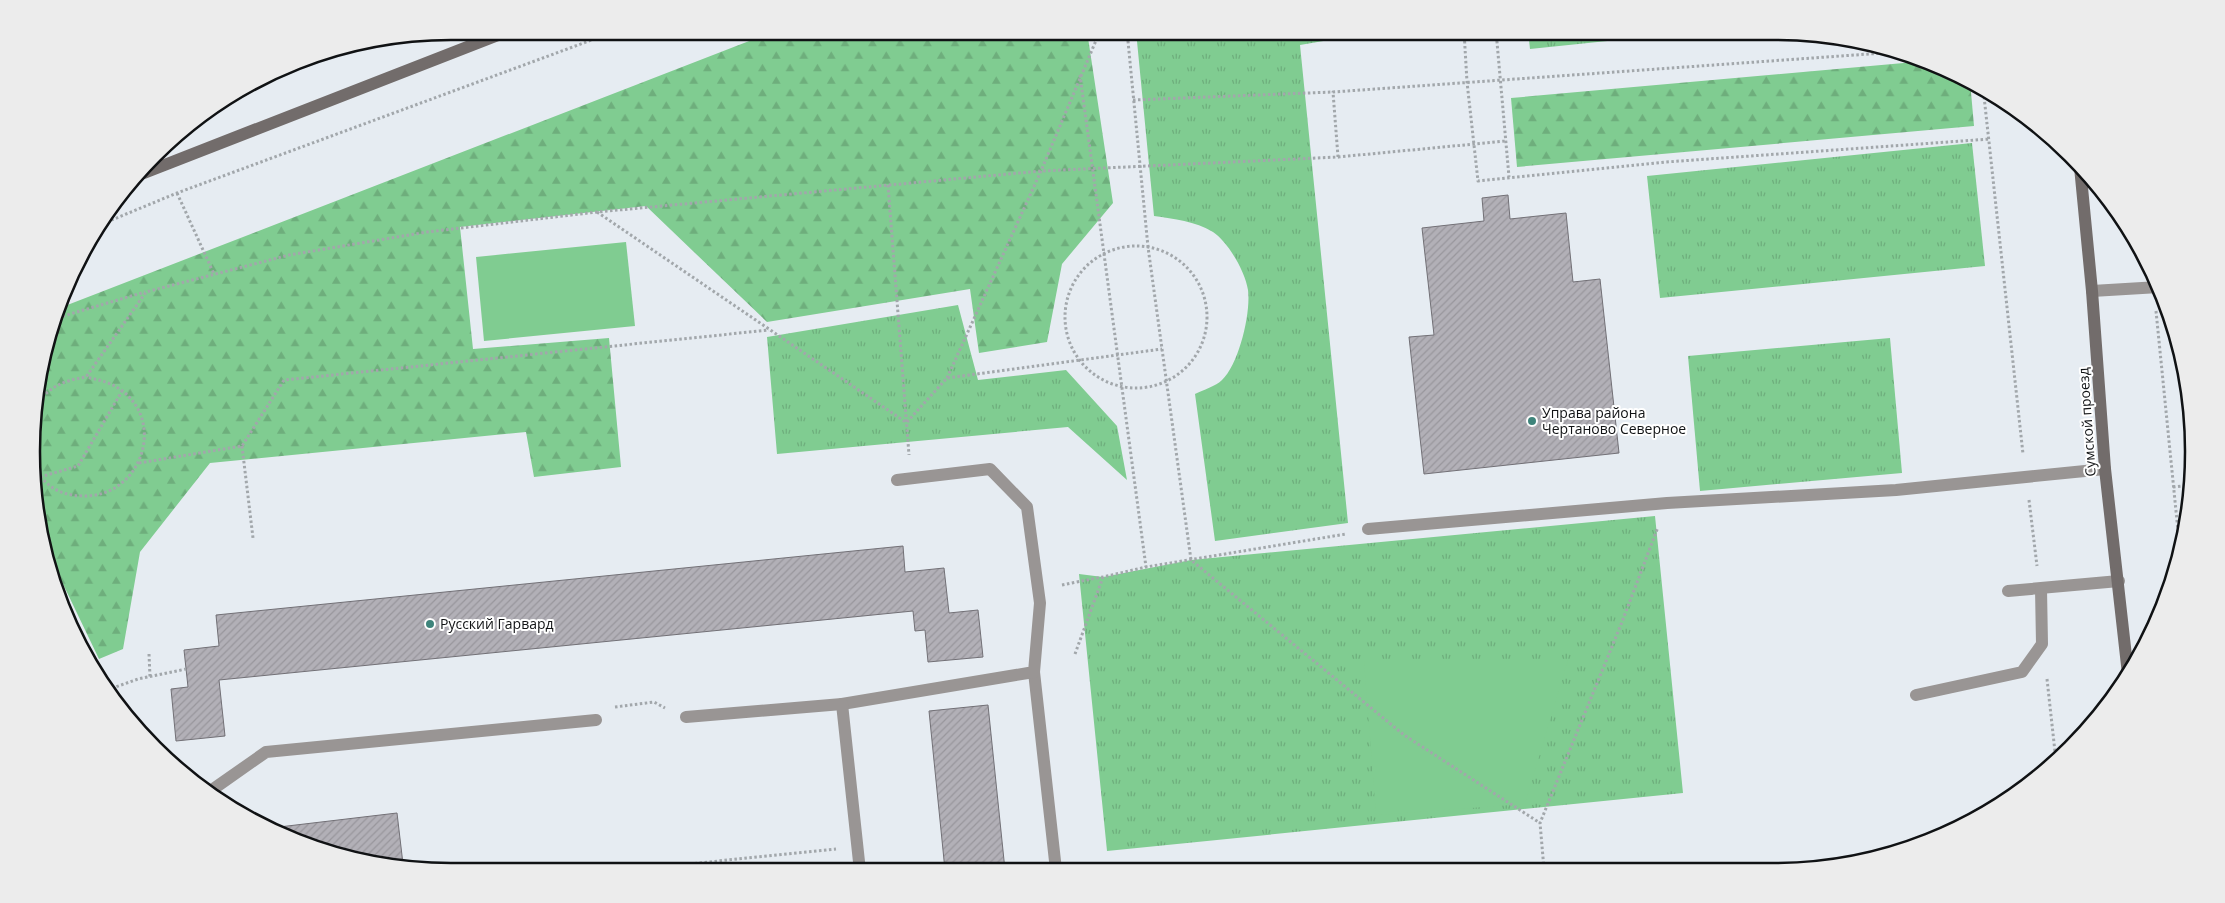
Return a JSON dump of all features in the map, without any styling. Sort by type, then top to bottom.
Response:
[{"type":"street","points":[[152,170],[485,40]]},
{"type":"street","name":"Сумской проезд","points":[[2081,178],[2092,291],[2105,469],[2127,662]]},
{"type":"lane","points":[[2092,291],[2151,288]]},
{"type":"lane","points":[[897,480],[990,468],[1028,507],[1040,603],[1034,672],[1055,863]]},
{"type":"lane","points":[[1368,529],[1667,503],[1896,490],[2105,469]]},
{"type":"lane","points":[[2008,591],[2119,581]]},
{"type":"lane","points":[[1916,695],[2022,672],[2042,644],[2040,589]]},
{"type":"lane","points":[[686,717],[842,704],[1034,672]]},
{"type":"lane","points":[[842,704],[859,863]]},
{"type":"lane","points":[[215,788],[266,752],[596,720]]},
{"type":"path","points":[[111,220],[177,193],[592,40]]},
{"type":"path","points":[[907,423],[947,378],[1041,171],[1096,40]]},
{"type":"path","points":[[1128,40],[1148,246],[1192,560],[1404,735],[1540,823]]},
{"type":"path","points":[[1465,40],[1467,82],[1478,181],[1666,162],[1990,139]]},
{"type":"path","points":[[1497,40],[1508,177]]},
{"type":"path","points":[[1133,100],[1332,92],[1877,53]]},
{"type":"path","points":[[1080,75],[1146,567]]},
{"type":"path","points":[[1332,92],[1338,156]]},
{"type":"path","points":[[1985,98],[2025,476],[2040,589]]},
{"type":"path","points":[[63,316],[146,292],[289,255],[398,237],[597,212],[1091,167],[1338,156],[1506,141]]},
{"type":"path","points":[[888,185],[911,478]]},
{"type":"path","points":[[177,193],[214,274]]},
{"type":"path","points":[[597,212],[907,423]]},
{"type":"path","points":[[1132,245],[1148,246],[1178,258],[1195,276],[1205,297],[1208,320],[1203,342],[1192,362],[1175,378],[1154,387],[1131,388],[1108,383],[1088,370],[1073,351],[1065,328],[1065,304],[1073,281],[1088,263],[1103,254],[1109,250],[1132,245]]},
{"type":"path","points":[[86,377],[146,292]]},
{"type":"path","points":[[2157,303],[2178,528]]},
{"type":"path","points":[[253,538],[242,446],[284,380],[769,330]]},
{"type":"path","points":[[947,378],[1162,349]]},
{"type":"path","points":[[41,479],[55,489],[74,496],[94,496],[112,490],[128,479],[139,463],[144,444],[143,424],[135,406],[122,391],[105,381],[86,377],[66,380],[45,394]]},
{"type":"path","points":[[41,476],[78,466],[122,391]]},
{"type":"path","points":[[139,463],[242,446]]},
{"type":"path","points":[[2173,487],[2183,486]]},
{"type":"path","points":[[1543,863],[1540,823],[1622,622],[1667,503]]},
{"type":"path","points":[[1066,584],[1146,567],[1343,535]]},
{"type":"path","points":[[1075,654],[1103,577]]},
{"type":"path","points":[[2042,644],[2055,751]]},
{"type":"path","points":[[149,654],[150,677]]},
{"type":"path","points":[[115,688],[186,669]]},
{"type":"path","points":[[612,707],[654,702]]},
{"type":"path","points":[[699,863],[857,847]]},
{"type":"green space","points":[[752,40],[1088,40],[1113,203],[1062,264],[1047,342],[979,353],[970,289],[767,322],[646,206],[460,227],[473,349],[609,338],[621,467],[534,477],[526,432],[210,463],[140,552],[123,649],[99,659],[60,578],[48,532],[41,478],[41,425],[48,371],[67,305]]},
{"type":"green space","points":[[1137,40],[1329,40],[1300,45],[1348,523],[1215,541],[1195,394],[1222,380],[1234,362],[1246,324],[1248,290],[1235,258],[1213,232],[1192,223],[1154,216]]},
{"type":"green space","points":[[1529,40],[1617,40],[1530,49]]},
{"type":"green space","points":[[1908,63],[1931,71],[1971,90],[1974,126],[1517,167],[1511,98]]},
{"type":"green space","points":[[1972,143],[1985,266],[1660,298],[1647,176]]},
{"type":"green space","points":[[626,242],[635,326],[484,341],[476,257]]},
{"type":"green space","points":[[958,305],[978,380],[1066,370],[1117,426],[1127,480],[1068,427],[777,454],[767,337]]},
{"type":"green space","points":[[1890,338],[1902,473],[1700,491],[1688,356]]},
{"type":"green space","points":[[1655,516],[1683,793],[1107,851],[1079,574],[1103,577],[1191,560]]},
{"type":"green space","points":[[1364,660],[1568,660],[1525,804],[1376,815]]},
{"type":"building","points":[[1508,195],[1510,219],[1566,213],[1573,282],[1600,279],[1619,453],[1424,474],[1409,337],[1434,335],[1422,228],[1484,221],[1482,198]]},
{"type":"building","points":[[903,546],[905,572],[944,568],[949,613],[978,610],[983,657],[928,662],[925,630],[915,631],[913,611],[219,680],[225,736],[176,741],[171,689],[188,687],[184,650],[219,646],[216,615]]},
{"type":"building","points":[[988,705],[1004,863],[944,863],[929,711]]},
{"type":"building","points":[[397,813],[402,859],[345,849],[282,827]]},
{"type":"place","name":"Управа района Чертаново Северное","points":[[1532,421]]},
{"type":"place","name":"Русский Гарвард","points":[[430,624]]}]
